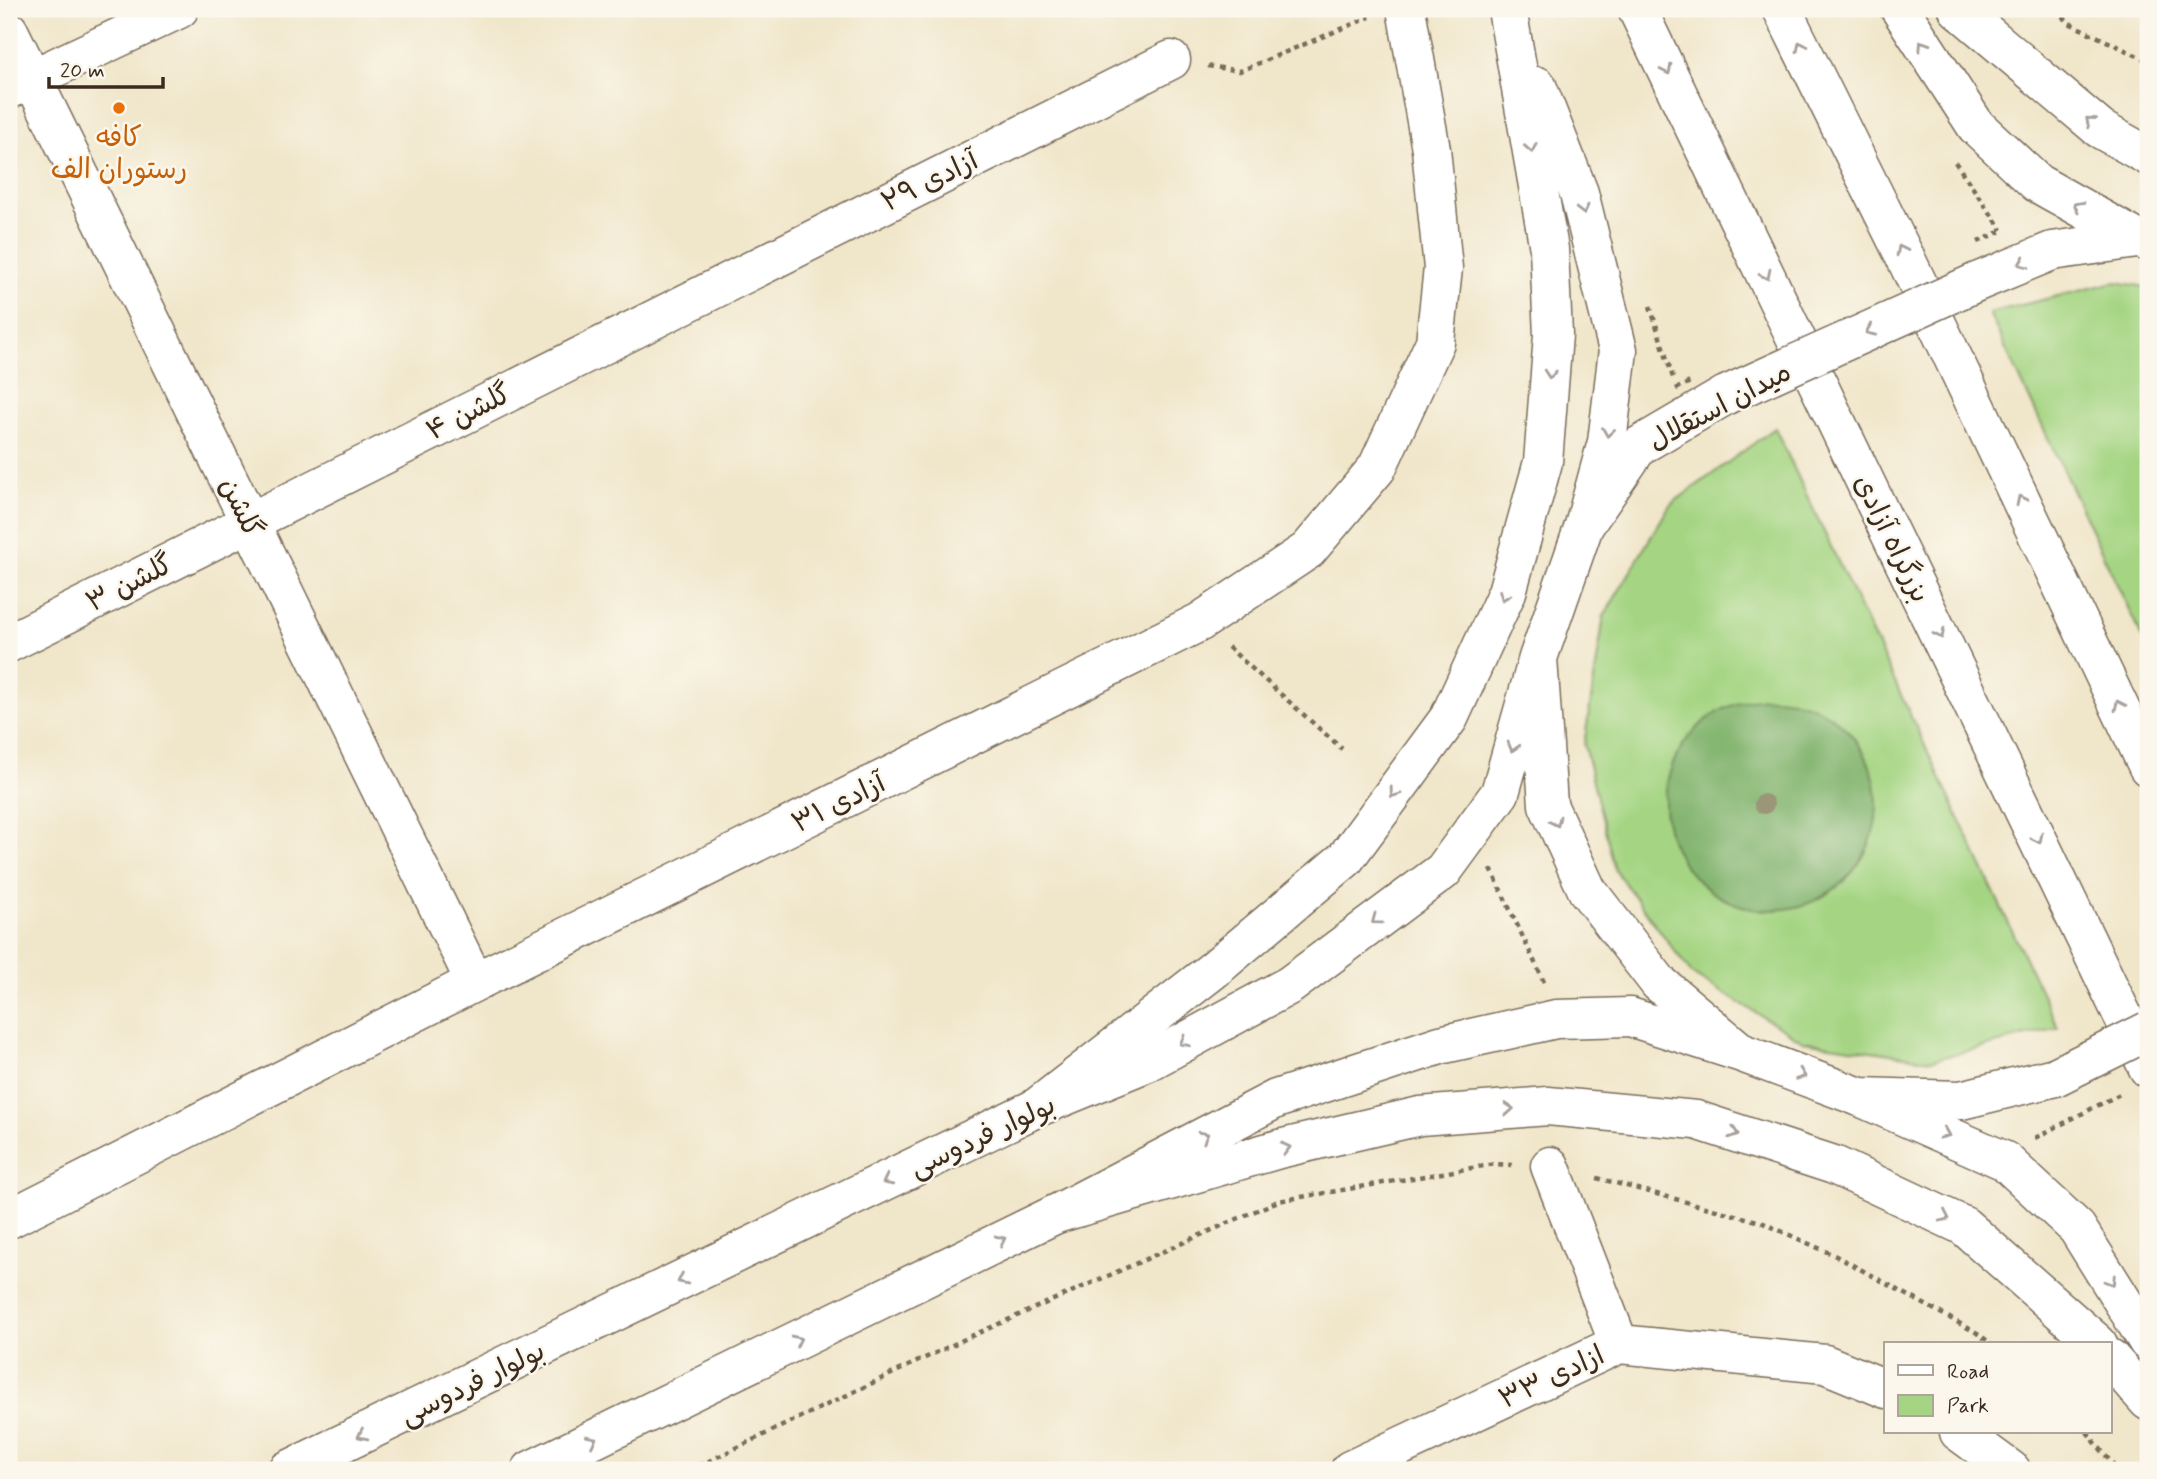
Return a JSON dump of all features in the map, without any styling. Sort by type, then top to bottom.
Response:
[{"type":"main road","points":[[20,84],[179,9]]},
{"type":"main road","points":[[1507,9],[1579,193],[1618,350],[1607,442],[1584,526]]},
{"type":"main road","points":[[1036,1108],[1212,971],[1345,859],[1449,718],[1507,592],[1543,462],[1553,335],[1549,249],[1507,9]]},
{"type":"main road","name":"بزرگراه آزادی","points":[[1637,9],[2137,1080]]},
{"type":"main road","points":[[1782,9],[2148,767]]},
{"type":"main road","points":[[1900,9],[1976,126],[2037,183],[2143,240]]},
{"type":"main road","points":[[1958,9],[2100,129],[2148,156]]},
{"type":"main road","name":"آزادی ۳۱","points":[[9,1219],[475,982],[1200,622],[1308,550],[1377,468],[1435,342],[1443,268],[1431,149],[1392,11]]},
{"type":"main road","name":"گلشن","points":[[9,31],[20,84],[250,522],[475,982]]},
{"type":"main road","name":"آزادی ۲۹","points":[[687,300],[1171,60]]},
{"type":"main road","name":"میدان استقلال","points":[[2143,240],[2052,251],[1727,395],[1639,446],[1584,526],[1538,658],[1548,805],[1587,890],[1660,983],[1742,1053],[1860,1097],[1961,1100],[2055,1077],[2148,1031]]},
{"type":"main road","name":"گلشن ۴","points":[[250,522],[687,300]]},
{"type":"main road","name":"گلشن ۳","points":[[9,643],[250,522]]},
{"type":"main road","name":"بولوار فردوسی","points":[[288,1470],[1036,1108],[1148,1062],[1290,985],[1443,871],[1500,793],[1538,658]]},
{"type":"main road","points":[[531,1470],[1055,1214],[1276,1099],[1440,1045],[1556,1019],[1630,1017],[1742,1053]]},
{"type":"main road","points":[[1860,1097],[2006,1161],[2077,1228],[2148,1342]]},
{"type":"main road","points":[[1055,1214],[1279,1149],[1420,1116],[1548,1106],[1696,1121],[1834,1165],[1964,1226],[2096,1342]]},
{"type":"main road","points":[[1550,1166],[1619,1344]]},
{"type":"main road","name":"ازادی ۳۳","points":[[1350,1470],[1619,1344],[1825,1364],[1884,1388]]},
{"type":"main road","points":[[2112,1360],[2148,1401]]},
{"type":"main road","points":[[1962,1434],[2011,1470]]},
{"type":"path","points":[[2056,9],[2069,23],[2148,61]]},
{"type":"path","points":[[1171,60],[1240,71],[1392,11]]},
{"type":"path","points":[[1950,155],[2002,231]]},
{"type":"path","points":[[1647,298],[1676,389]]},
{"type":"path","points":[[1200,622],[1342,749]]},
{"type":"path","points":[[1487,860],[1549,992]]},
{"type":"path","points":[[2033,1139],[2137,1080]]},
{"type":"path","points":[[690,1470],[969,1337],[1278,1201],[1495,1164],[1550,1166],[1761,1222],[1836,1256],[1979,1334],[1989,1342]]},
{"type":"path","points":[[2089,1434],[2117,1470]]},
{"type":"green space","points":[[2115,282],[2148,287],[2148,650],[1989,313]]},
{"type":"green space","points":[[1775,428],[2058,1028],[1932,1060],[1803,1041],[1692,974],[1615,870],[1584,745],[1604,616],[1670,505]]},
{"type":"green space","points":[[1771,698],[1812,706],[1846,729],[1869,763],[1877,804],[1869,845],[1846,879],[1812,902],[1771,910],[1730,902],[1696,879],[1673,845],[1665,804],[1673,763],[1696,729],[1730,706]]},
{"type":"place","name":"کافه رستوران الف","points":[[119,108]]}]
